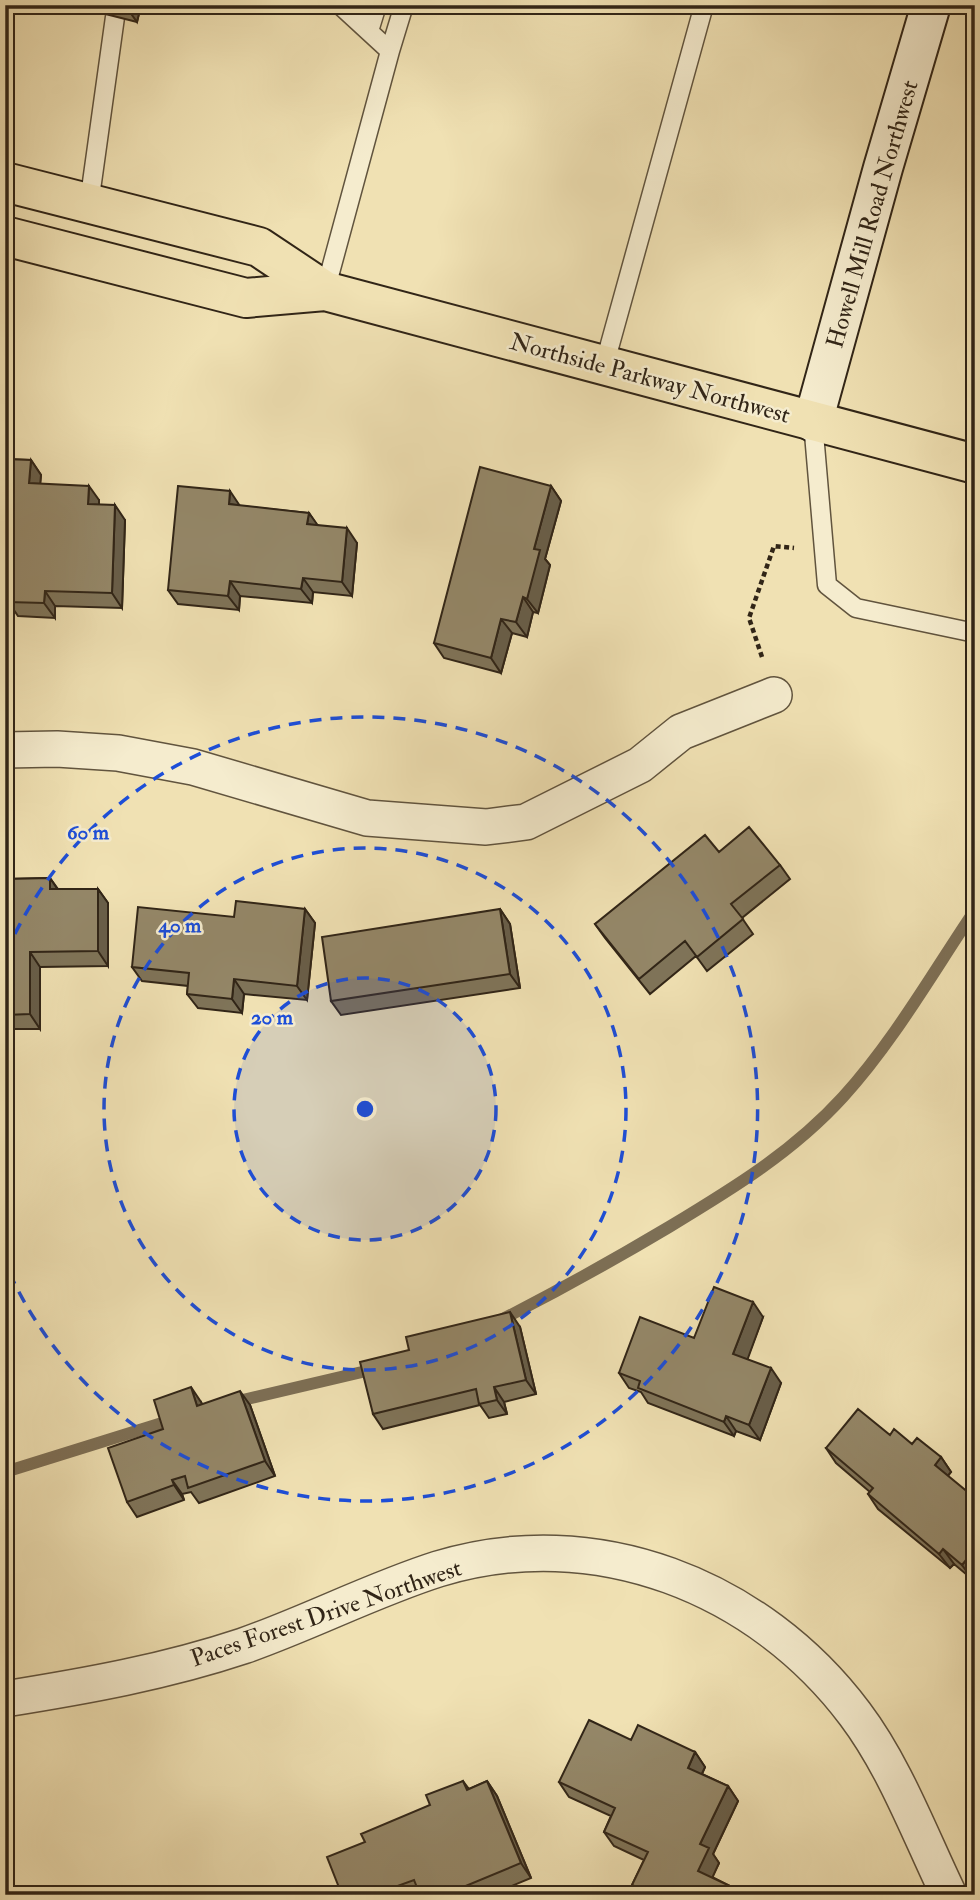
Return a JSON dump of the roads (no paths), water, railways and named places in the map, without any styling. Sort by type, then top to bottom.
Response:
[{"type":"main road","name":"Howell Mill Road Northwest","points":[[813,422],[931,5]]},
{"type":"main road","name":"Northside Parkway Northwest","points":[[5,181],[259,247],[325,291],[975,464]]},
{"type":"main road","name":"Northside Parkway Northwest","points":[[5,236],[246,298],[325,291]]},
{"type":"street","points":[[5,750],[57,748],[118,753],[193,767],[367,818],[486,827],[526,822],[640,765],[681,732],[774,695]]},
{"type":"street","name":"Paces Forest Drive Northwest","points":[[5,1699],[116,1681],[240,1646],[438,1569],[490,1558],[555,1555],[595,1557],[646,1567],[696,1585],[743,1609],[786,1639],[824,1675],[857,1716],[884,1761],[949,1895]]},
{"type":"lane","points":[[369,31],[377,5]]},
{"type":"lane","points":[[325,291],[404,5]]},
{"type":"lane","points":[[604,366],[704,5]]},
{"type":"lane","points":[[347,8],[390,51]]},
{"type":"lane","points":[[89,204],[115,16]]},
{"type":"lane","points":[[813,422],[827,585],[856,608],[975,633]]},
{"type":"waterway","points":[[497,1322],[693,1213],[739,1184],[804,1135],[843,1097],[879,1053],[975,910]]},
{"type":"waterway","points":[[230,1403],[379,1368]]},
{"type":"waterway","points":[[5,1472],[175,1419]]}]
